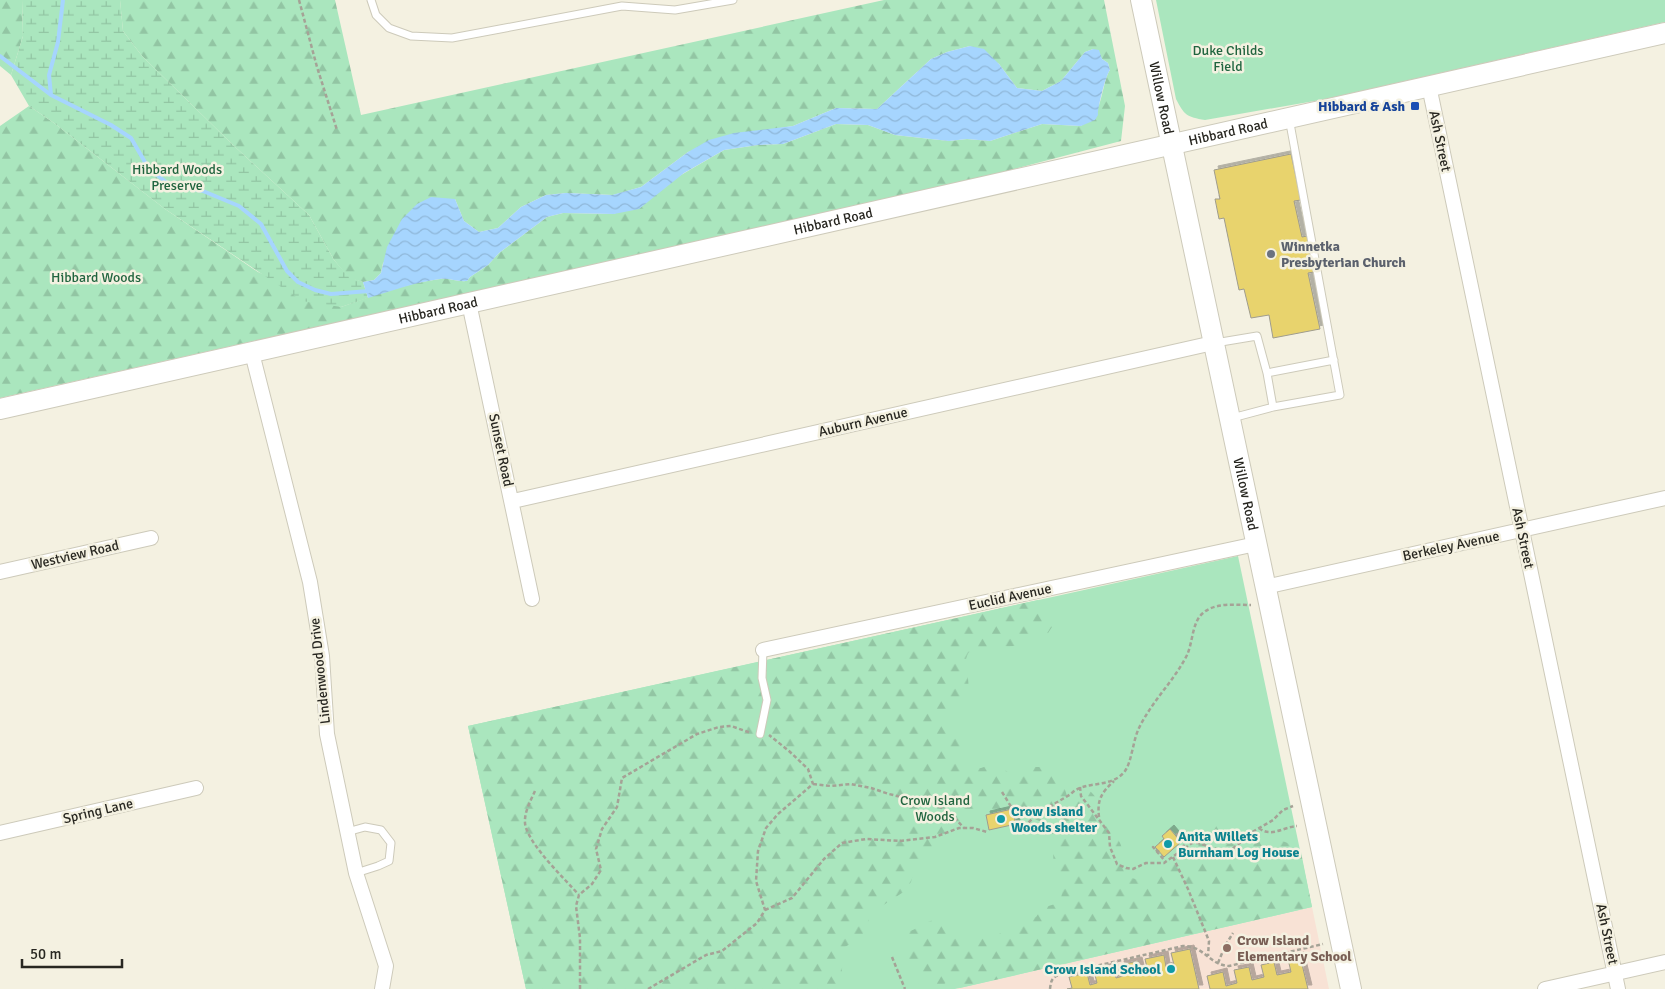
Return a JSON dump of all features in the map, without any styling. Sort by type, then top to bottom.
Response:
[{"type":"street","name":"Willow Road","points":[[1141,0],[1350,989]]},
{"type":"street","name":"Hibbard Road","points":[[0,409],[1665,33]]},
{"type":"street","name":"Ash Street","points":[[1429,86],[1618,989]]},
{"type":"street","name":"Sunset Road","points":[[469,303],[532,598]]},
{"type":"street","name":"Auburn Avenue","points":[[513,502],[1213,343]]},
{"type":"street","name":"Lindenwood Drive","points":[[252,353],[310,582],[322,656],[326,734],[356,872],[386,966],[382,989]]},
{"type":"street","name":"Berkeley Avenue","points":[[1265,587],[1665,498]]},
{"type":"street","name":"Westview Road","points":[[0,572],[151,538]]},
{"type":"street","name":"Euclid Avenue","points":[[763,650],[1256,544]]},
{"type":"street","name":"Spring Lane","points":[[0,833],[196,788]]},
{"type":"street","points":[[1545,989],[1665,962]]},
{"type":"lane","points":[[371,0],[376,15],[389,28],[411,36],[452,38],[622,6],[675,10],[733,0]]},
{"type":"lane","points":[[1229,418],[1273,407],[1340,395],[1289,118]]},
{"type":"lane","points":[[1213,343],[1257,336],[1267,373],[1273,407]]},
{"type":"lane","points":[[1267,373],[1334,360]]},
{"type":"lane","points":[[760,734],[767,700],[762,678],[763,650]]},
{"type":"lane","points":[[347,832],[365,827],[381,830],[391,843],[389,861],[356,872]]},
{"type":"path","points":[[299,0],[317,67],[337,130]]},
{"type":"path","points":[[1099,819],[1098,804],[1105,789],[1124,773],[1130,761],[1140,727],[1157,698],[1174,677],[1190,649],[1196,622],[1204,612],[1217,606],[1251,605]]},
{"type":"path","points":[[580,989],[580,938],[576,906],[579,895],[592,884],[601,870],[596,849],[602,829],[616,807],[622,778],[697,734],[719,727],[730,726],[753,734],[770,735],[808,770],[813,784]]},
{"type":"path","points":[[1024,827],[1036,814],[1080,787],[1088,787],[1115,779]]},
{"type":"path","points":[[765,910],[756,881],[758,851],[766,828],[778,814],[813,784],[831,786],[851,784],[909,798],[928,799],[952,815],[964,828]]},
{"type":"path","points":[[1080,787],[1081,796],[1108,833],[1110,848],[1117,864],[1133,869],[1146,863],[1154,862],[1160,864],[1166,862],[1192,843],[1198,843],[1226,852],[1273,820],[1283,810],[1293,806]]},
{"type":"path","points":[[535,791],[527,808],[525,827],[539,850],[579,895]]},
{"type":"path","points":[[1002,792],[1015,813],[1019,825]]},
{"type":"path","points":[[1259,828],[1264,833],[1270,833],[1297,826]]},
{"type":"path","points":[[648,989],[706,955],[722,951],[757,923],[765,910],[792,898],[824,859],[842,843],[866,839],[900,841],[935,837],[959,828],[973,828],[987,832]]},
{"type":"path","points":[[1185,848],[1177,834],[1184,829],[1188,834]]},
{"type":"path","points":[[1159,852],[1153,847],[1166,862]]},
{"type":"path","points":[[1173,857],[1209,941],[1208,956]]},
{"type":"path","points":[[1218,964],[1225,946],[1233,933]]},
{"type":"path","points":[[1050,989],[1051,981],[1054,977],[1061,974],[1183,946],[1192,946],[1221,966],[1229,966],[1323,944]]},
{"type":"path","points":[[892,957],[905,989]]},
{"type":"shaded area","name":"Crow Island Elementary School","points":[[1312,907],[1329,989],[955,989]]},
{"type":"green space","points":[[0,0],[22,0],[23,36],[11,75],[0,66]]},
{"type":"green space","name":"Hibbard Woods Preserve","points":[[22,0],[120,0],[123,31],[142,56],[233,145],[309,215],[334,260],[349,277],[363,282],[368,298],[341,307],[302,301],[165,209],[54,123],[29,106],[11,75],[23,36]]},
{"type":"green space","name":"Hibbard Woods","points":[[120,0],[335,0],[361,115],[884,0],[1104,0],[1125,106],[1121,141],[1003,172],[887,199],[0,398],[0,126],[29,106],[54,123],[165,209],[258,272],[341,307],[390,290],[427,281],[443,279],[467,281],[488,265],[499,253],[547,217],[563,213],[614,214],[724,150],[758,145],[783,144],[836,124],[868,125],[895,135],[949,141],[967,139],[990,141],[1042,124],[1081,126],[1098,108],[1110,70],[1108,63],[1093,49],[1085,52],[1061,81],[1042,91],[1017,88],[999,64],[970,46],[947,52],[931,59],[877,109],[836,108],[793,126],[774,129],[688,152],[641,187],[613,195],[566,193],[546,195],[521,207],[498,228],[479,232],[464,221],[455,199],[383,263],[381,273],[374,280],[363,282],[349,278],[334,260],[309,215],[233,145],[142,56],[123,31]]},
{"type":"green space","name":"Duke Childs Field","points":[[1156,0],[1665,0],[1665,22],[1326,99],[1205,120],[1194,118],[1187,114],[1181,109],[1176,99]]},
{"type":"green space","name":"Crow Island Woods","points":[[1238,556],[1312,907],[955,989],[526,989],[468,726]]},
{"type":"green space","name":"Crow Island Woods","points":[[1038,600],[1051,621],[1052,627],[1048,633],[1030,637],[1014,646],[991,648],[985,654],[979,656],[969,652],[966,658],[968,691],[959,705],[943,716],[944,723],[960,740],[960,750],[964,760],[975,768],[993,765],[1003,768],[1011,775],[1033,767],[1043,767],[1062,780],[1067,796],[1074,796],[1081,791],[1087,790],[1092,793],[1109,826],[1121,844],[1122,866],[1127,877],[1140,880],[1152,876],[1190,835],[1211,820],[1223,824],[1234,836],[1246,841],[1267,838],[1282,841],[1301,852],[1312,907],[960,988],[955,982],[950,980],[939,988],[923,988],[919,984],[915,968],[907,968],[904,964],[907,957],[916,948],[909,944],[907,939],[910,931],[929,921],[938,920],[944,921],[951,931],[960,936],[980,938],[997,935],[1025,920],[1036,917],[1042,908],[1055,904],[1061,898],[1062,892],[1054,870],[1052,833],[1049,826],[1027,815],[1020,808],[994,813],[984,807],[972,822],[959,828],[955,836],[914,871],[911,882],[905,891],[882,906],[870,909],[868,924],[861,938],[843,948],[840,980],[832,989],[526,989],[468,726]]},
{"type":"water","points":[[970,46],[984,49],[999,64],[1017,88],[1042,91],[1061,81],[1085,52],[1093,49],[1099,50],[1102,59],[1108,63],[1110,70],[1102,92],[1098,115],[1095,120],[1081,126],[1042,124],[990,141],[967,139],[949,141],[895,135],[868,125],[836,124],[783,144],[758,145],[724,150],[684,173],[639,209],[614,214],[563,213],[547,217],[499,253],[488,265],[467,281],[431,280],[368,298],[363,282],[374,280],[381,273],[387,247],[402,219],[417,204],[431,197],[455,199],[464,221],[479,232],[498,228],[521,207],[546,195],[566,193],[612,195],[641,187],[688,152],[709,140],[734,133],[793,126],[836,108],[877,109],[931,59],[947,52]]},
{"type":"building","name":"Winnetka Presbyterian Church","points":[[1291,154],[1301,200],[1294,201],[1302,237],[1307,236],[1314,272],[1308,273],[1320,329],[1273,338],[1269,315],[1251,318],[1244,289],[1239,290],[1224,218],[1219,219],[1215,199],[1220,199],[1214,170]]},
{"type":"building","name":"Crow Island Woods shelter","points":[[1012,809],[1016,824],[989,830],[986,815]]},
{"type":"building","name":"Anita Willets Burnham Log House","points":[[1170,829],[1181,842],[1164,857],[1155,847],[1164,839],[1162,836]]},
{"type":"building","name":"Crow Island School","points":[[1190,949],[1199,989],[1067,989],[1072,988],[1069,977],[1087,973],[1090,985],[1097,983],[1094,971],[1113,966],[1116,978],[1123,976],[1120,965],[1138,961],[1141,973],[1148,972],[1145,959],[1164,955],[1166,967],[1174,965],[1171,953]]},
{"type":"building","points":[[1300,956],[1308,989],[1210,989],[1207,976],[1223,972],[1226,986],[1237,983],[1234,970],[1249,967],[1252,980],[1264,977],[1261,965],[1274,962],[1277,975],[1291,972],[1288,959]]},
{"type":"waterway","points":[[51,95],[49,75],[58,42],[63,0]]},
{"type":"waterway","points":[[0,56],[51,95],[111,125],[131,138],[149,169],[170,185],[203,191],[239,206],[261,224],[287,271],[298,282],[315,290],[331,294],[369,291]]},
{"type":"place","name":"Hibbard & Ash","points":[[1415,106]]},
{"type":"place","name":"Winnetka Presbyterian Church","points":[[1271,254]]},
{"type":"place","name":"Crow Island Woods shelter","points":[[1001,819]]},
{"type":"place","name":"Anita Willets Burnham Log House","points":[[1168,844]]},
{"type":"place","name":"Crow Island Elementary School","points":[[1227,948]]},
{"type":"place","name":"Crow Island School","points":[[1171,969]]}]
